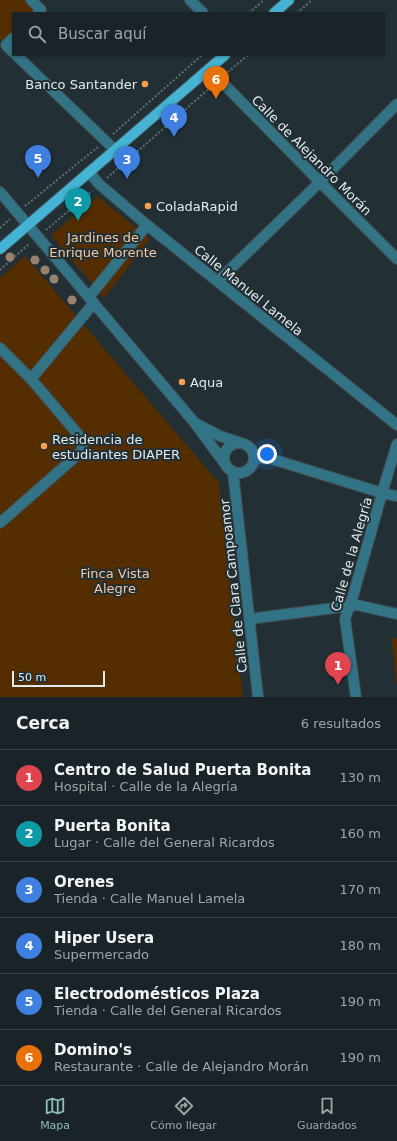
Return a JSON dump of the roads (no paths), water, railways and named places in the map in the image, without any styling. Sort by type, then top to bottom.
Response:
[{"type":"main road","points":[[275,12],[289,0]]},
{"type":"main road","points":[[0,249],[224,56]]},
{"type":"street","points":[[31,0],[41,10],[39,12]]},
{"type":"street","points":[[190,0],[202,12]]},
{"type":"street","points":[[12,39],[6,45],[12,51]]},
{"type":"street","points":[[17,56],[115,150]]},
{"type":"street","name":"Calle de Alejandro Morán","points":[[209,69],[397,259]]},
{"type":"street","points":[[218,281],[320,182],[397,104]]},
{"type":"street","name":"Calle Manuel Lamela","points":[[88,172],[99,184],[148,225],[397,425]]},
{"type":"street","points":[[0,192],[194,422],[228,469],[239,474],[250,470],[254,458],[250,448],[246,445],[220,436],[194,422]]},
{"type":"street","points":[[31,379],[148,225]]},
{"type":"street","points":[[0,348],[31,379],[82,439],[82,451],[0,523]]},
{"type":"street","points":[[225,464],[224,458],[229,447],[234,444],[241,443]]},
{"type":"street","name":"Calle de la Alegría","points":[[356,697],[345,619],[397,444]]},
{"type":"street","points":[[254,458],[272,459],[382,493],[397,496]]},
{"type":"street","name":"Calle de Clara Campoamor","points":[[233,472],[258,697]]},
{"type":"street","points":[[249,619],[357,605],[397,614]]},
{"type":"place","name":"Banco Santander","points":[[145,84]]},
{"type":"place","name":"Domino's","points":[[216,99]]},
{"type":"place","name":"Hiper Usera","points":[[174,137]]},
{"type":"place","name":"Electrodomésticos Plaza","points":[[38,178]]},
{"type":"place","name":"Orenes","points":[[127,179]]},
{"type":"place","name":"ColadaRapid","points":[[148,206]]},
{"type":"place","name":"Puerta Bonita","points":[[78,221]]},
{"type":"place","name":"Aqua","points":[[182,382]]},
{"type":"place","name":"Residencia de estudiantes DIAPER","points":[[44,446]]},
{"type":"place","name":"Centro de Salud Puerta Bonita","points":[[338,685]]},
{"type":"park label","name":"Jardines de Enrique Morente","points":[[103,244]]},
{"type":"park label","name":"Finca Vista Alegre","points":[[115,580]]}]
